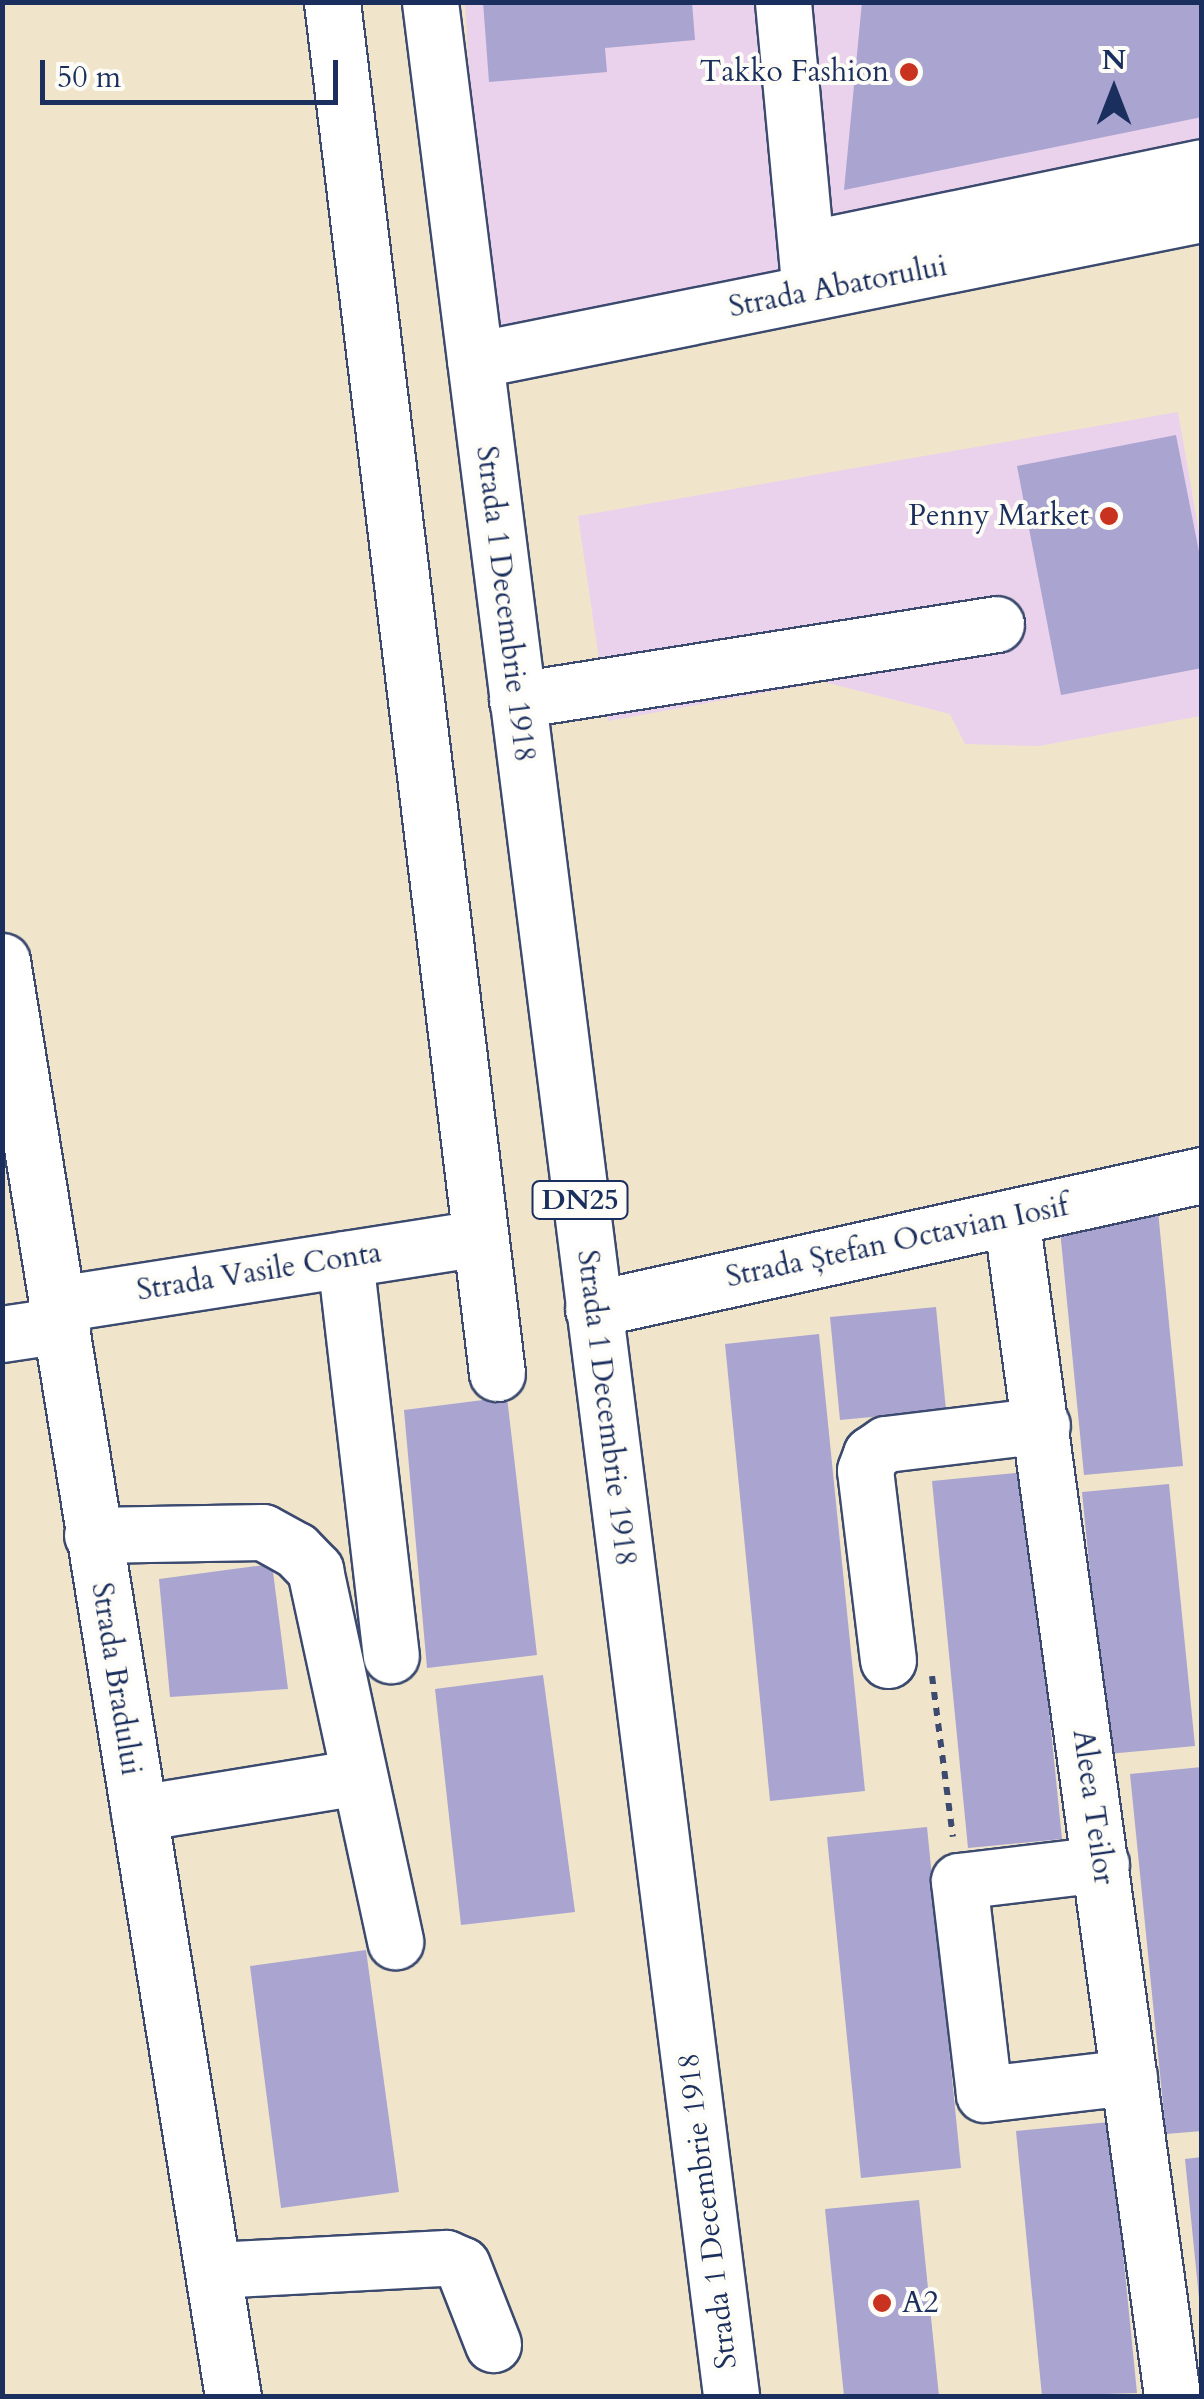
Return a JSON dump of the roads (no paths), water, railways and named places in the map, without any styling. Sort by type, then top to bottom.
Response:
[{"type":"street","points":[[332,2],[497,1373]]},
{"type":"street","name":"Strada 1 Decembrie 1918","points":[[430,2],[731,2396]]},
{"type":"street","points":[[783,2],[808,271],[1202,166]]},
{"type":"street","name":"Strada Abatorului","points":[[475,360],[808,271],[1202,214]]},
{"type":"street","points":[[517,700],[996,624]]},
{"type":"street","name":"Strada Bradului","points":[[2,960],[233,2396]]},
{"type":"street","name":"Strada Ștefan Octavian Iosif","points":[[593,1309],[1202,1175]]},
{"type":"street","name":"Aleea Teilor","points":[[1011,1218],[1172,2396]]},
{"type":"street","name":"Strada Vasile Conta","points":[[2,1334],[60,1314],[345,1258],[460,1241]]},
{"type":"street","points":[[345,1258],[392,1656]]},
{"type":"street","points":[[888,1660],[864,1470],[871,1454],[886,1444],[1042,1425]]},
{"type":"street","points":[[92,1535],[262,1532],[296,1550],[316,1570],[395,1941]]},
{"type":"street","points":[[139,1813],[358,1778]]},
{"type":"street","points":[[1101,1864],[959,1881],[984,2094],[1130,2078]]},
{"type":"street","points":[[214,2270],[446,2258],[462,2264],[492,2344]]},
{"type":"place","name":"Takko Fashion","points":[[909,72]]},
{"type":"place","name":"Penny Market","points":[[1109,516]]},
{"type":"place","name":"A2","points":[[882,2303]]}]
